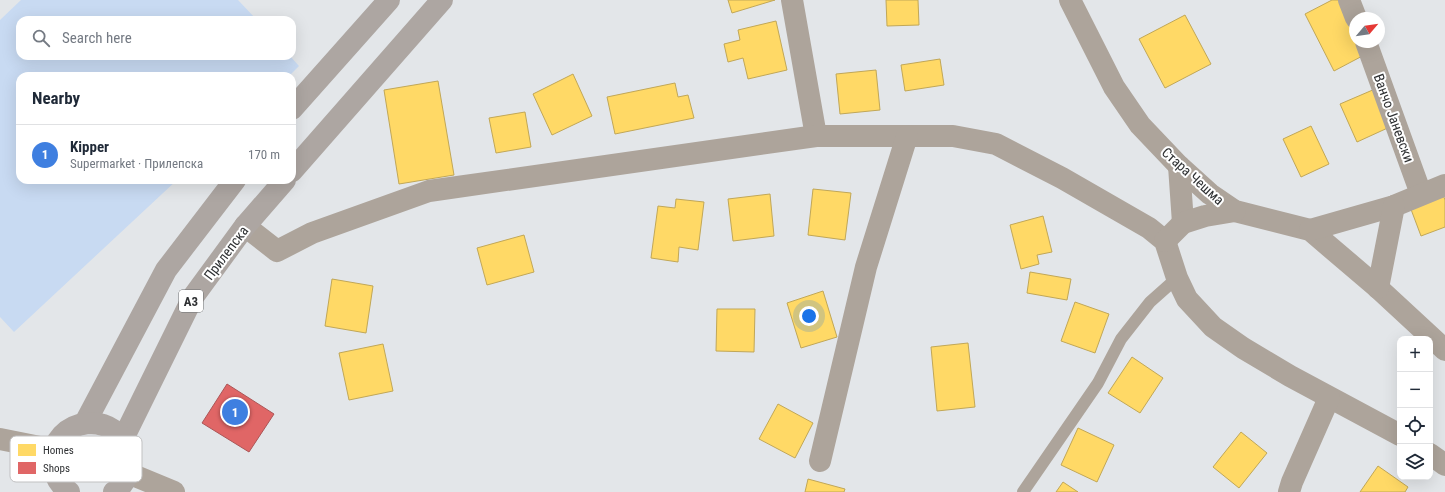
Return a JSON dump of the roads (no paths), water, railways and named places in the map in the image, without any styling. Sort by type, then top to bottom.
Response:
[{"type":"main road","points":[[296,104],[389,0]]},
{"type":"main road","points":[[296,166],[442,0]]},
{"type":"main road","points":[[85,423],[166,270],[232,184]]},
{"type":"main road","name":"Прилепска","points":[[124,436],[193,297],[245,226],[282,184]]},
{"type":"main road","points":[[62,436],[66,432],[85,423],[106,426],[119,436]]},
{"type":"main road","points":[[114,492],[124,482]]},
{"type":"street","points":[[792,0],[816,136]]},
{"type":"street","name":"Стара Чешма","points":[[1070,0],[1114,87],[1140,125],[1179,166],[1210,194],[1235,211],[1310,230],[1378,288],[1424,333],[1445,350]]},
{"type":"street","points":[[1349,0],[1354,12]]},
{"type":"street","name":"Ванчо Јаневски","points":[[1368,48],[1421,194]]},
{"type":"street","points":[[245,226],[278,251],[312,233],[429,191],[816,136],[953,136],[996,144],[1068,182],[1149,228],[1165,241],[1177,278],[1187,299],[1213,327],[1243,348],[1329,398],[1397,434]]},
{"type":"street","points":[[820,461],[866,266],[907,136]]},
{"type":"street","points":[[1179,166],[1183,223]]},
{"type":"street","points":[[1310,230],[1394,206],[1445,185]]},
{"type":"street","points":[[1378,288],[1394,206]]},
{"type":"street","points":[[1165,241],[1183,223],[1206,216],[1235,211]]},
{"type":"street","points":[[1289,492],[1329,398]]},
{"type":"street","points":[[0,439],[10,441]]},
{"type":"street","points":[[1433,456],[1445,465]]},
{"type":"street","points":[[142,479],[174,492]]},
{"type":"lane","points":[[1023,492],[1098,383],[1121,339],[1150,302],[1177,278]]},
{"type":"place","name":"Kipper","points":[[235,412]]}]
